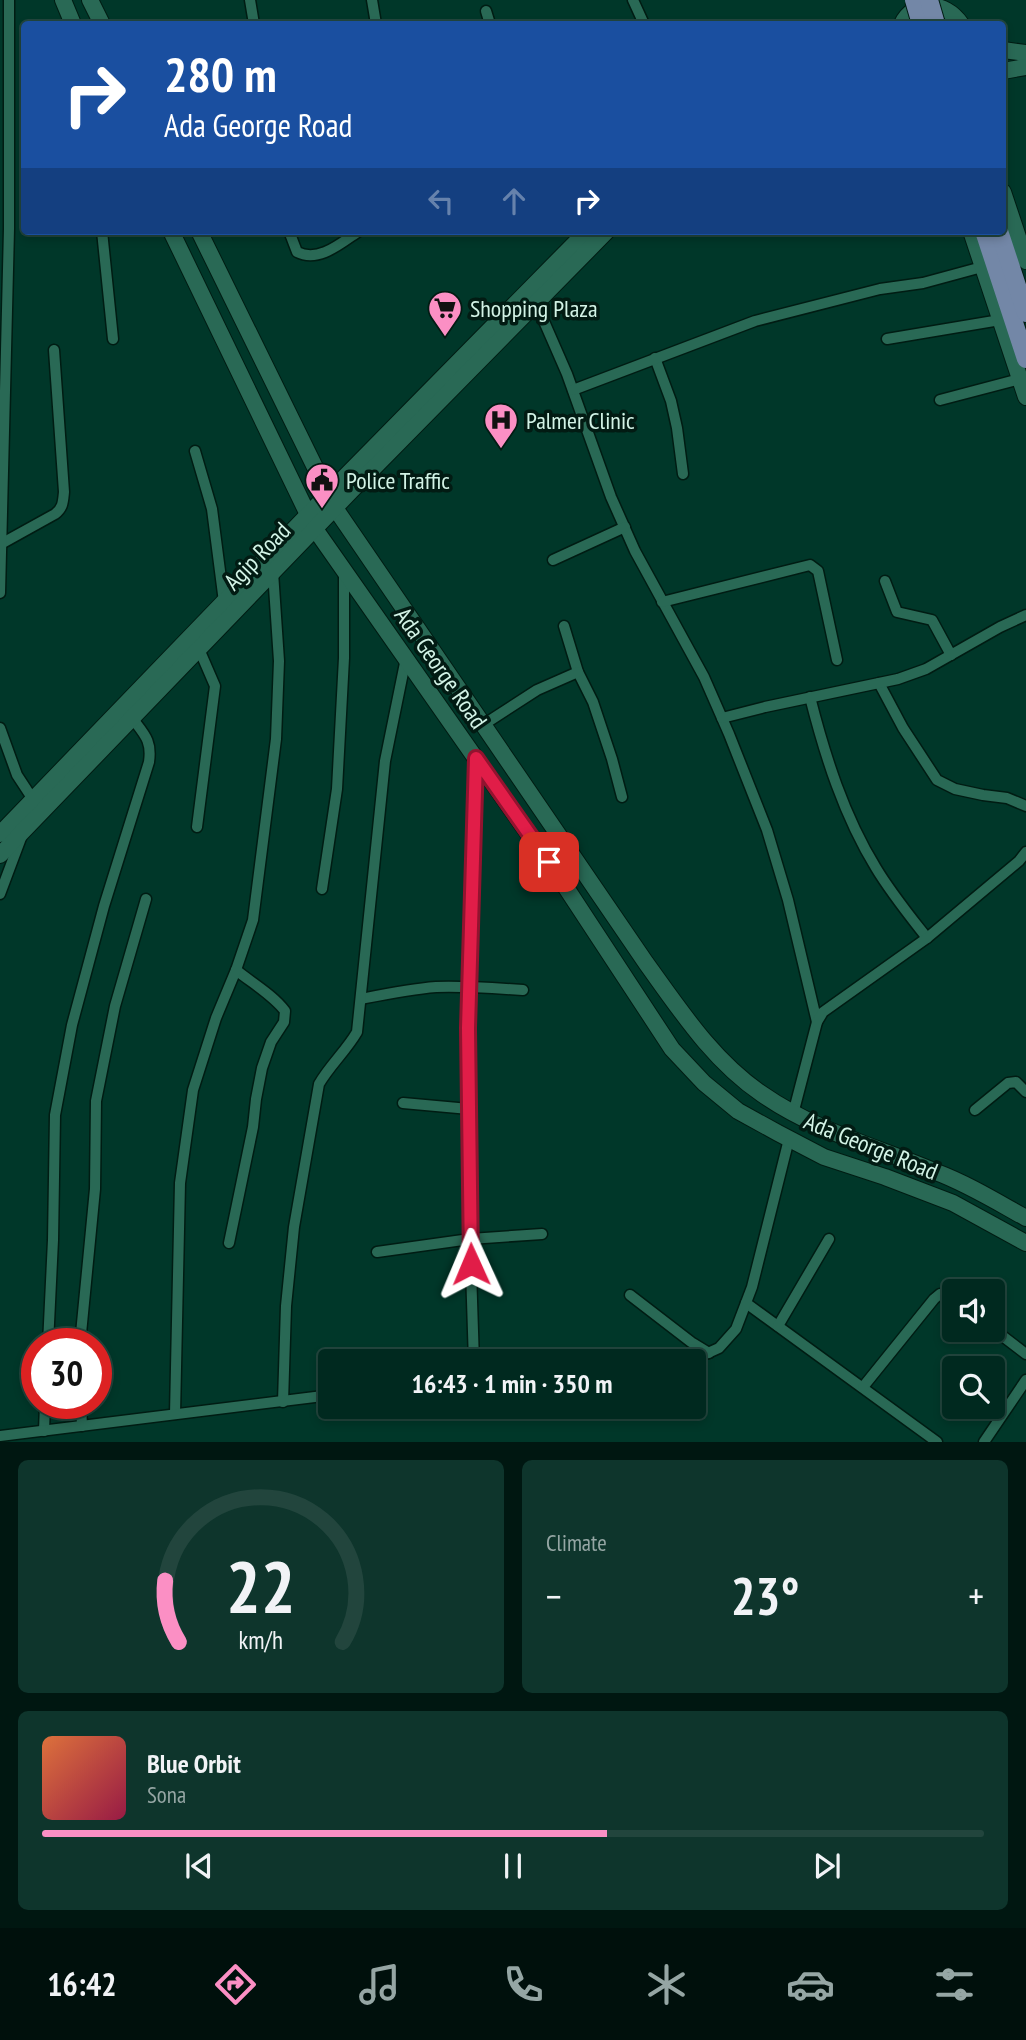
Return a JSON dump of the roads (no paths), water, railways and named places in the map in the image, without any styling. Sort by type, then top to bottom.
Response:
[{"type":"main road","points":[[63,0],[73,21]]},
{"type":"main road","points":[[90,0],[100,21]]},
{"type":"main road","points":[[899,0],[902,21]]},
{"type":"main road","points":[[914,0],[920,21]]},
{"type":"main road","points":[[929,0],[935,21]]},
{"type":"main road","points":[[903,21],[909,10],[926,3],[944,6],[957,17]]},
{"type":"main road","points":[[1006,50],[1026,53]]},
{"type":"main road","points":[[1006,71],[1026,67]]},
{"type":"main road","points":[[1006,201],[1026,261]]},
{"type":"main road","name":"Ada George Road","points":[[173,235],[311,522],[563,883],[672,1049],[704,1083],[738,1111],[789,1139],[824,1157],[953,1203],[1026,1243]]},
{"type":"main road","name":"Ada George Road","points":[[201,235],[332,501],[638,952],[696,1033],[732,1070],[760,1093],[793,1114],[820,1128],[936,1171],[1026,1218]]},
{"type":"main road","name":"Agip Road","points":[[332,501],[583,235]]},
{"type":"main road","name":"Agip Road","points":[[0,855],[24,830],[37,806],[224,602],[311,522],[603,235]]},
{"type":"main road","points":[[972,235],[1026,397]]},
{"type":"main road","points":[[985,235],[1024,354]]},
{"type":"main road","points":[[1000,235],[1026,313]]},
{"type":"main road","name":"Agip Road","points":[[0,834],[37,806],[132,718],[273,572],[311,522]]},
{"type":"street","points":[[0,593],[5,87],[9,0]]},
{"type":"street","points":[[250,0],[254,21]]},
{"type":"street","points":[[372,0],[376,21]]},
{"type":"street","points":[[633,0],[643,21]]},
{"type":"street","points":[[486,11],[489,21]]},
{"type":"street","points":[[102,235],[113,340]]},
{"type":"street","points":[[291,235],[297,252],[304,256],[316,256],[353,235]]},
{"type":"street","points":[[573,390],[755,321],[880,289],[923,283],[982,267]]},
{"type":"street","points":[[536,303],[573,390],[611,497],[704,677],[767,830],[788,900],[817,1023]]},
{"type":"street","points":[[887,339],[1000,320]]},
{"type":"street","points":[[1,544],[55,514],[63,503],[54,350]]},
{"type":"street","points":[[655,358],[671,401],[683,474]]},
{"type":"street","points":[[940,400],[1020,379]]},
{"type":"street","points":[[195,451],[212,509],[224,602]]},
{"type":"street","points":[[553,560],[625,527]]},
{"type":"street","points":[[663,602],[810,565],[818,571],[837,660]]},
{"type":"street","points":[[322,889],[338,775],[344,658],[344,570]]},
{"type":"street","points":[[175,1414],[180,1183],[191,1103],[216,1018],[253,920],[276,740],[279,662],[273,572]]},
{"type":"street","points":[[886,581],[897,612],[932,620],[951,655]]},
{"type":"street","points":[[722,718],[898,679],[926,669],[1026,615]]},
{"type":"street","points":[[564,626],[578,672],[593,702],[622,797]]},
{"type":"street","points":[[197,827],[215,687],[199,649]]},
{"type":"street","points":[[283,1402],[286,1306],[294,1227],[319,1084],[357,1032],[385,761],[405,658]]},
{"type":"street","points":[[483,725],[537,690],[578,672]]},
{"type":"street","points":[[879,683],[903,728],[937,780],[955,789],[1007,798],[1026,806]]},
{"type":"street","points":[[810,697],[823,748],[846,808],[875,867],[898,902],[927,938]]},
{"type":"street","points":[[49,1328],[55,1115],[72,1025],[151,749],[147,738],[132,718]]},
{"type":"street","points":[[0,731],[17,775],[37,806]]},
{"type":"street","points":[[474,1349],[470,1239],[469,987],[476,758]]},
{"type":"street","points":[[0,894],[24,830]]},
{"type":"street","points":[[793,1114],[817,1023],[823,1012],[927,938],[1019,861],[1026,852]]},
{"type":"street","points":[[82,1328],[95,1189],[96,1101],[115,1006],[146,899]]},
{"type":"street","points":[[229,1242],[253,1127],[262,1068],[271,1042],[284,1022],[285,1011],[236,970]]},
{"type":"street","points":[[361,999],[404,990],[469,987],[523,990]]},
{"type":"street","points":[[975,1110],[1008,1083],[1016,1082],[1026,1093]]},
{"type":"street","points":[[403,1103],[469,1109]]},
{"type":"street","points":[[706,1354],[719,1348],[736,1329],[752,1287],[789,1139]]},
{"type":"street","points":[[377,1252],[470,1239],[542,1234]]},
{"type":"street","points":[[778,1326],[829,1239]]},
{"type":"street","points":[[863,1387],[934,1299],[942,1294]]},
{"type":"street","points":[[630,1295],[709,1353]]},
{"type":"street","points":[[746,1303],[937,1441]]},
{"type":"street","points":[[1005,1338],[1026,1354]]},
{"type":"street","points":[[984,1441],[1026,1380]]},
{"type":"street","points":[[0,1436],[318,1397]]},
{"type":"street","points":[[44,1419],[44,1432]]},
{"type":"street","points":[[82,1419],[82,1426]]},
{"type":"place","name":"Shopping Plaza","points":[[445,338]]},
{"type":"place","name":"Palmer Clinic","points":[[501,450]]},
{"type":"place","name":"Police Traffic","points":[[322,510]]}]
